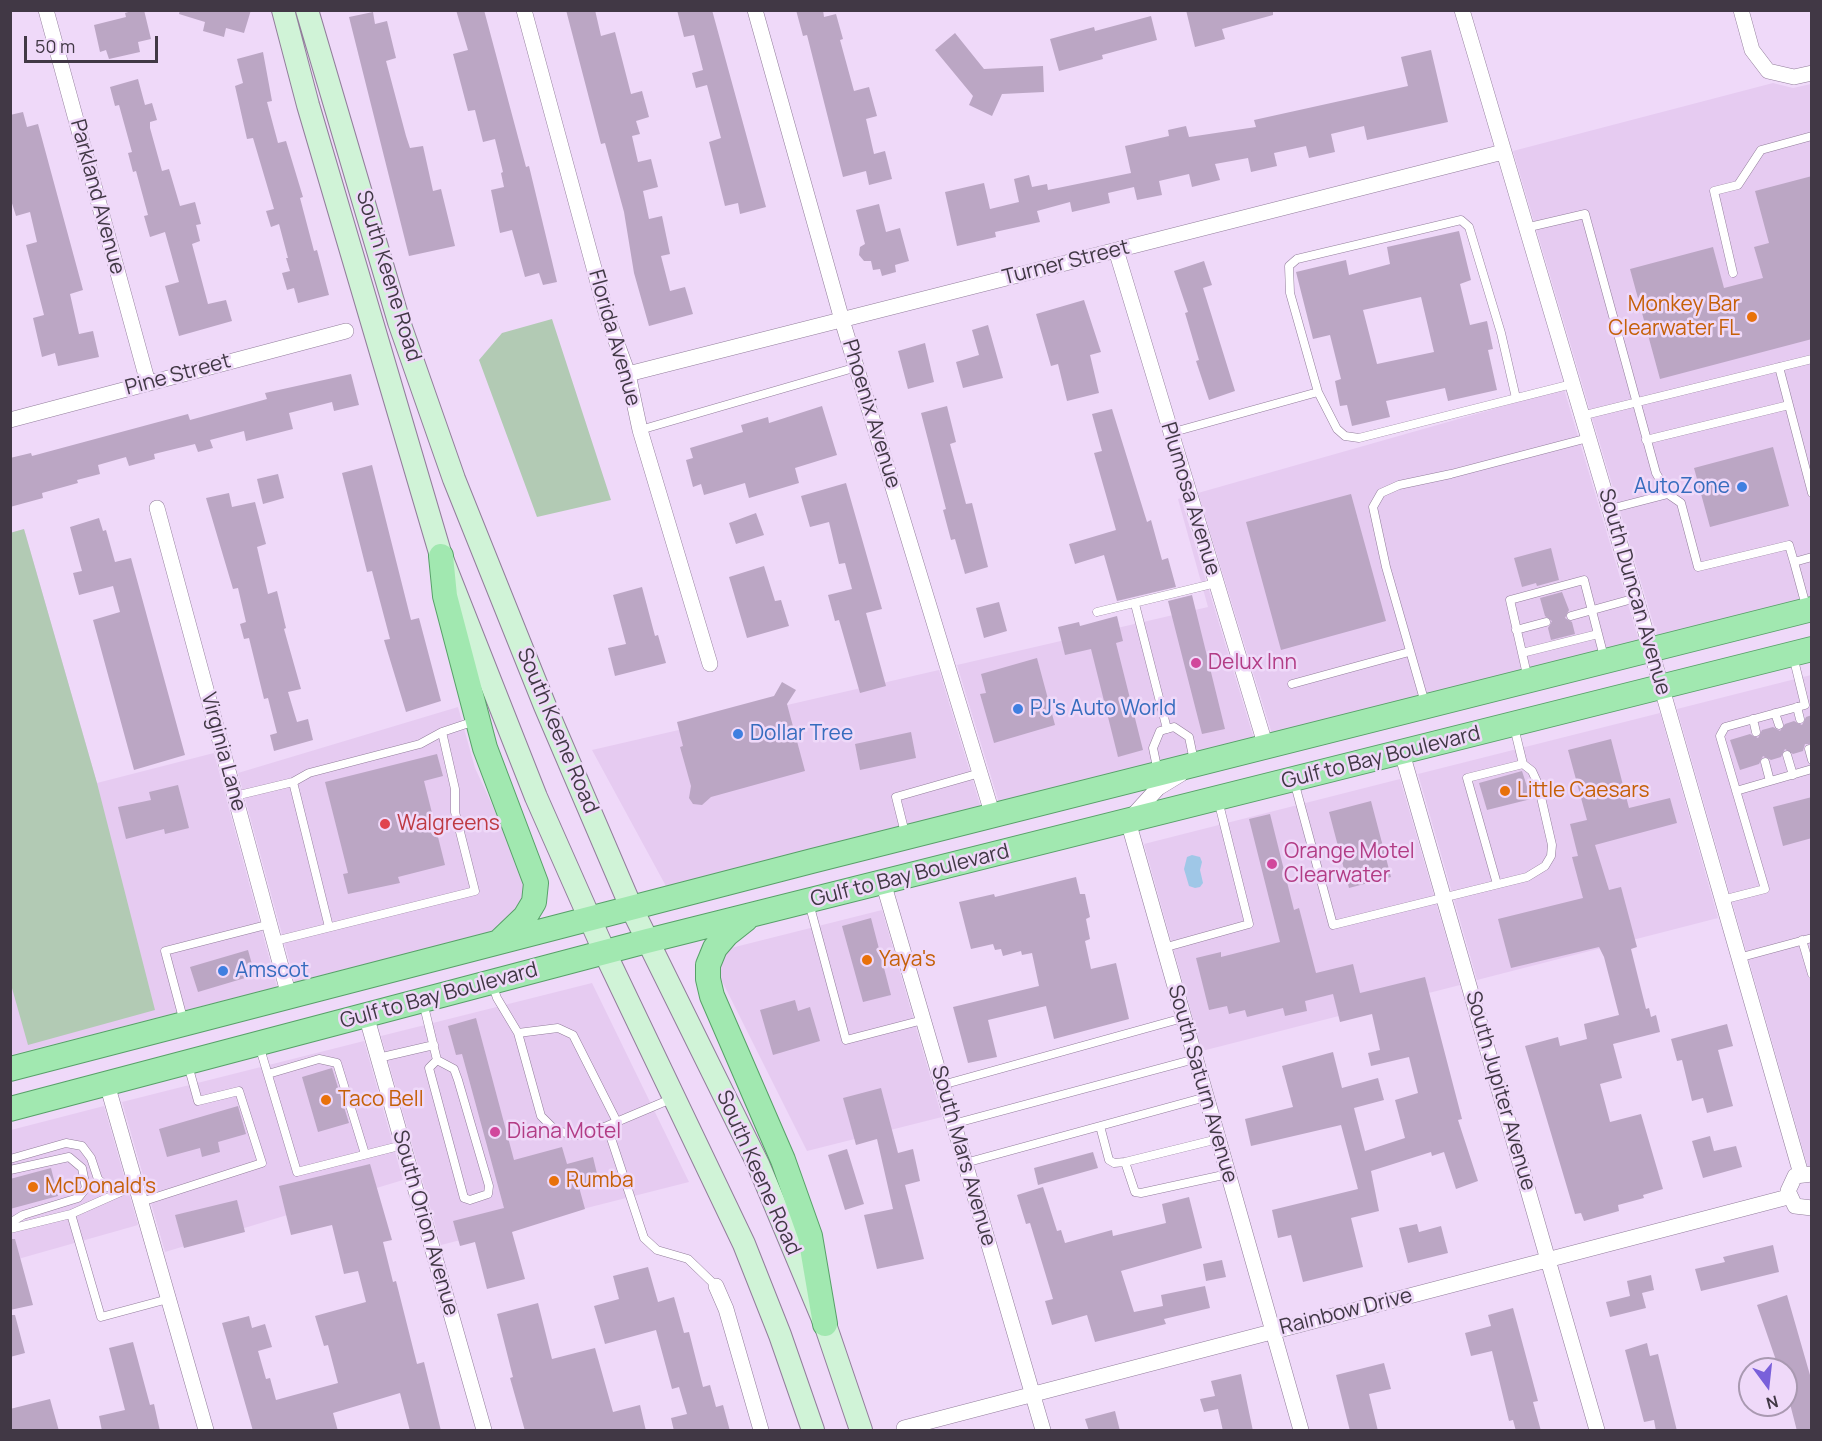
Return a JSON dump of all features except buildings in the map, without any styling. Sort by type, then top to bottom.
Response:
[{"type":"main road","name":"South Keene Road","points":[[283,10],[311,116],[441,556],[501,713],[605,953],[744,1244],[780,1335],[813,1431]]},
{"type":"main road","name":"South Keene Road","points":[[307,10],[399,322],[454,479],[545,706],[631,907],[758,1164],[825,1324],[861,1431]]},
{"type":"main road","points":[[441,556],[445,596],[477,721],[536,883],[534,902],[525,917],[500,941]]},
{"type":"main road","name":"Gulf to Bay Boulevard","points":[[10,1069],[631,907],[1809,610]]},
{"type":"main road","name":"Gulf to Bay Boulevard","points":[[10,1109],[647,941],[1802,652]]},
{"type":"main road","points":[[751,916],[727,934],[715,948],[708,965],[708,979],[712,996],[783,1160],[810,1236],[825,1324]]},
{"type":"street","name":"Parkland Avenue","points":[[46,10],[148,383]]},
{"type":"street","name":"Florida Avenue","points":[[524,10],[607,316],[628,374],[640,430],[710,664]]},
{"type":"street","name":"Phoenix Avenue","points":[[755,10],[842,320],[993,816]]},
{"type":"street","name":"South Duncan Avenue","points":[[1462,10],[1662,687],[1738,958],[1806,1174]]},
{"type":"street","points":[[1741,10],[1752,50],[1768,71],[1794,77],[1812,73]]},
{"type":"street","name":"Turner Street","points":[[628,374],[1503,152]]},
{"type":"street","name":"Plumosa Avenue","points":[[1116,250],[1266,747]]},
{"type":"street","name":"Pine Street","points":[[10,420],[346,331]]},
{"type":"street","name":"Virginia Lane","points":[[157,508],[289,996]]},
{"type":"street","name":"South Jupiter Avenue","points":[[1402,753],[1597,1431]]},
{"type":"street","points":[[1128,821],[1158,788],[1195,765]]},
{"type":"street","name":"South Saturn Avenue","points":[[1128,821],[1301,1431]]},
{"type":"street","name":"South Mars Avenue","points":[[883,882],[1043,1431]]},
{"type":"street","name":"South Orion Avenue","points":[[366,1016],[484,1431]]},
{"type":"street","points":[[107,1084],[206,1431]]},
{"type":"street","points":[[1806,1174],[1791,1180],[1788,1197],[1795,1206],[1812,1208]]},
{"type":"street","name":"Rainbow Drive","points":[[904,1428],[1788,1197]]},
{"type":"street","points":[[716,1286],[726,1309],[761,1431]]},
{"type":"lane","points":[[1733,273],[1714,191],[1738,185],[1761,150],[1812,136]]},
{"type":"lane","points":[[1525,228],[1585,214],[1656,473],[1668,494],[1681,503],[1698,567],[1789,545],[1809,610]]},
{"type":"lane","points":[[1516,398],[1501,333],[1469,227],[1461,220],[1297,259],[1289,266],[1290,293],[1318,392],[1338,429],[1345,436],[1359,438],[1572,384]]},
{"type":"lane","points":[[1581,416],[1812,358]]},
{"type":"lane","points":[[640,430],[857,367]]},
{"type":"lane","points":[[1779,367],[1812,493]]},
{"type":"lane","points":[[1170,433],[1318,392]]},
{"type":"lane","points":[[1646,440],[1789,405]]},
{"type":"lane","points":[[1426,707],[1409,652],[1374,507],[1381,493],[1399,485],[1451,474],[1588,438]]},
{"type":"lane","points":[[1610,509],[1668,494]]},
{"type":"lane","points":[[1794,562],[1812,557]]},
{"type":"lane","points":[[1528,681],[1510,600],[1584,580],[1605,662]]},
{"type":"lane","points":[[1097,612],[1216,582]]},
{"type":"lane","points":[[1570,616],[1636,598]]},
{"type":"lane","points":[[1135,604],[1167,729]]},
{"type":"lane","points":[[1516,630],[1546,622]]},
{"type":"lane","points":[[1522,653],[1598,634]]},
{"type":"lane","points":[[1292,684],[1409,652]]},
{"type":"lane","points":[[1800,719],[1804,705],[1802,652]]},
{"type":"lane","points":[[1722,900],[1765,889],[1720,736],[1725,727],[1804,705]]},
{"type":"lane","points":[[1775,713],[1779,725]]},
{"type":"lane","points":[[1753,719],[1756,732]]},
{"type":"lane","points":[[235,796],[293,782],[309,773],[420,744],[442,732],[477,721]]},
{"type":"lane","points":[[1293,780],[1333,925],[1497,884],[1539,872],[1551,856],[1552,845],[1538,784],[1532,771],[1523,764],[1513,725]]},
{"type":"lane","points":[[1159,774],[1154,748],[1160,731],[1174,727],[1189,737],[1195,765]]},
{"type":"lane","points":[[275,941],[475,891],[455,812],[455,789],[442,732]]},
{"type":"lane","points":[[1809,749],[1812,760]]},
{"type":"lane","points":[[1787,755],[1792,775]]},
{"type":"lane","points":[[1765,762],[1770,781]]},
{"type":"lane","points":[[1497,884],[1467,778],[1523,764]]},
{"type":"lane","points":[[1736,791],[1812,769]]},
{"type":"lane","points":[[906,837],[896,797],[980,774]]},
{"type":"lane","points":[[293,782],[329,927]]},
{"type":"lane","points":[[1163,948],[1250,924],[1218,798]]},
{"type":"lane","points":[[809,901],[846,1040],[923,1020]]},
{"type":"lane","points":[[184,1024],[165,951],[270,924]]},
{"type":"lane","points":[[1738,958],[1812,938]]},
{"type":"lane","points":[[1802,940],[1812,974]]},
{"type":"lane","points":[[492,982],[497,998],[518,1034],[541,1116],[556,1131],[577,1135],[607,1126],[675,1098]]},
{"type":"lane","points":[[422,1001],[437,1060],[453,1070],[458,1080],[489,1186],[488,1194],[470,1200],[464,1197],[429,1068],[437,1060]]},
{"type":"lane","points":[[942,1085],[1183,1018]]},
{"type":"lane","points":[[518,1034],[558,1028],[573,1035],[617,1122]]},
{"type":"lane","points":[[259,1044],[297,1172],[403,1145]]},
{"type":"lane","points":[[378,1058],[434,1045]]},
{"type":"lane","points":[[268,1074],[319,1059],[337,1063],[365,1154]]},
{"type":"lane","points":[[953,1124],[1195,1059]]},
{"type":"lane","points":[[141,1202],[262,1163],[239,1091],[198,1101],[187,1062]]},
{"type":"lane","points":[[965,1163],[1206,1097]]},
{"type":"lane","points":[[607,1126],[644,1238],[657,1250],[688,1259],[716,1286]]},
{"type":"lane","points":[[1100,1126],[1109,1160],[1114,1163],[1218,1139]]},
{"type":"lane","points":[[10,1159],[66,1143],[82,1146],[91,1158],[98,1179],[107,1186],[136,1185]]},
{"type":"lane","points":[[10,1170],[69,1157],[82,1168],[86,1188],[78,1198],[23,1215],[10,1223]]},
{"type":"lane","points":[[1125,1162],[1135,1192],[1141,1193],[1228,1174]]},
{"type":"lane","points":[[10,1229],[71,1214],[136,1185]]},
{"type":"lane","points":[[71,1214],[101,1317],[168,1299]]},
{"type":"shaded area","points":[[1773,83],[1793,88],[1811,84],[1811,597],[1657,636],[1513,151]]},
{"type":"shaded area","points":[[1564,389],[1639,641],[1272,734],[1198,493]]},
{"type":"shaded area","points":[[1181,498],[1254,739],[999,803],[957,665],[1208,607],[1178,499]]},
{"type":"shaded area","points":[[24,529],[97,783],[214,753],[277,987],[11,1055],[10,533]]},
{"type":"shaded area","points":[[939,670],[981,808],[667,888],[592,750]]},
{"type":"shaded area","points":[[1811,675],[1811,1178],[1677,709]]},
{"type":"shaded area","points":[[458,707],[475,768],[524,873],[525,897],[518,910],[495,931],[295,982],[238,773]]},
{"type":"shaded area","points":[[1660,713],[1718,918],[1477,980],[1418,774]]},
{"type":"shaded area","points":[[1400,779],[1460,985],[1202,1051],[1144,844]]},
{"type":"shaded area","points":[[882,910],[942,1117],[807,1151],[717,971],[727,949]]},
{"type":"shaded area","points":[[592,983],[689,1182],[441,1245],[381,1036]]},
{"type":"shaded area","points":[[364,1041],[403,1180],[165,1252],[122,1102]]},
{"type":"shaded area","points":[[104,1106],[138,1225],[11,1261],[11,1130]]},
{"type":"green space","points":[[552,319],[611,500],[537,517],[479,360],[502,333]]},
{"type":"green space","points":[[24,529],[97,783],[155,1010],[28,1045],[10,981],[10,533]]},
{"type":"water","points":[[1192,855],[1200,857],[1202,862],[1200,870],[1203,883],[1200,887],[1195,888],[1189,886],[1184,869],[1187,857]]},
{"type":"place","name":"Monkey Bar Clearwater FL","points":[[1752,317]]},
{"type":"place","name":"AutoZone","points":[[1742,487]]},
{"type":"place","name":"Delux Inn","points":[[1196,663]]},
{"type":"place","name":"PJ's Auto World","points":[[1018,709]]},
{"type":"place","name":"Dollar Tree","points":[[738,734]]},
{"type":"place","name":"Little Caesars","points":[[1505,791]]},
{"type":"place","name":"Walgreens","points":[[385,824]]},
{"type":"place","name":"Orange Motel Clearwater","points":[[1272,864]]},
{"type":"place","name":"Yaya's","points":[[867,960]]},
{"type":"place","name":"Amscot","points":[[223,971]]},
{"type":"place","name":"Taco Bell","points":[[326,1100]]},
{"type":"place","name":"Diana Motel","points":[[495,1132]]},
{"type":"place","name":"Rumba","points":[[554,1181]]},
{"type":"place","name":"McDonald's","points":[[33,1187]]}]
